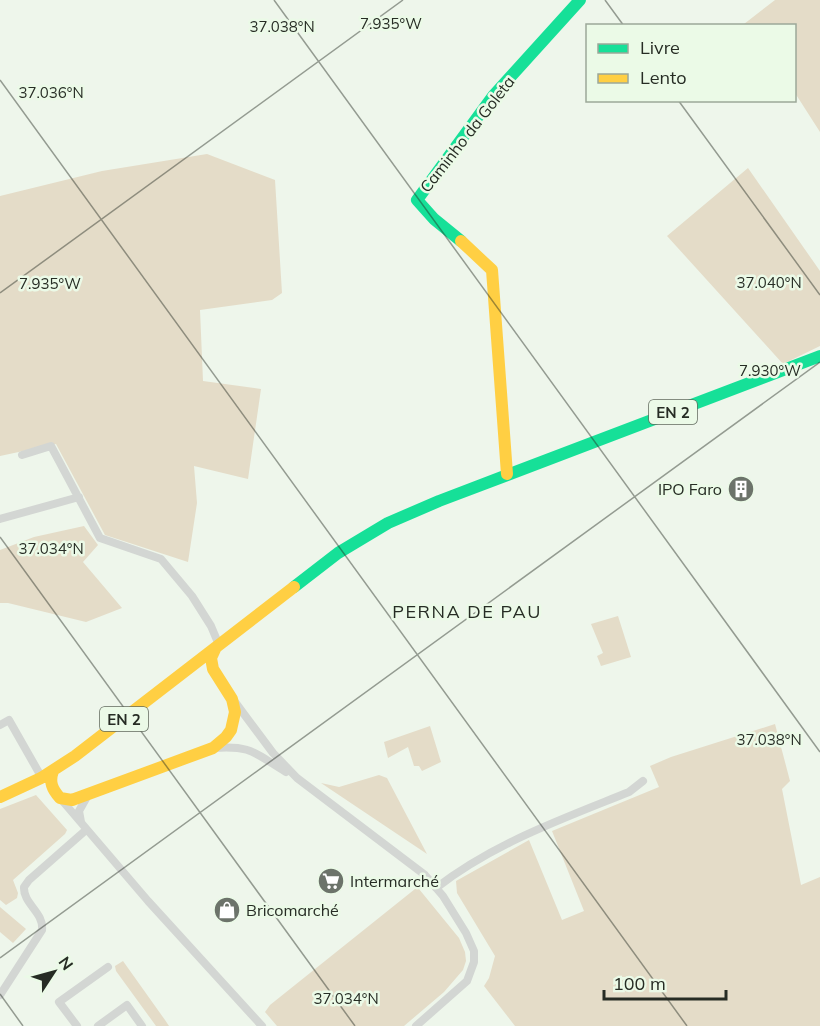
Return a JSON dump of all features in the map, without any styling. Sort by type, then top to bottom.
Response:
[{"type":"main road","name":"Caminho da Goleta","points":[[507,474],[492,270],[479,254],[427,212],[417,200],[493,96],[580,0]]},
{"type":"main road","name":"EN 2","points":[[0,797],[47,775],[356,541],[417,509],[820,356]]},
{"type":"main road","points":[[29,784],[42,786],[58,796],[72,800],[213,748],[231,730],[236,711],[232,699],[213,669],[212,658],[218,646]]},
{"type":"main road","points":[[193,665],[213,669]]},
{"type":"main road","points":[[47,775],[50,785],[58,796]]},
{"type":"street","points":[[22,455],[51,446],[100,538],[161,559],[175,573],[211,626],[218,646]]},
{"type":"street","points":[[0,519],[79,496]]},
{"type":"street","points":[[232,699],[273,753],[297,778]]},
{"type":"street","points":[[0,725],[9,720],[47,775]]},
{"type":"street","points":[[213,748],[236,746],[246,748],[297,778],[404,858],[436,888],[471,942],[474,962],[467,981],[416,1026]]},
{"type":"street","points":[[436,888],[453,875],[511,841],[628,792],[643,781]]},
{"type":"street","points":[[84,827],[79,811],[88,795]]},
{"type":"street","points":[[58,796],[148,901],[262,1026]]},
{"type":"street","points":[[0,995],[42,930],[41,918],[26,898],[24,887],[84,827]]},
{"type":"street","points":[[77,1026],[59,1002],[108,967]]},
{"type":"street","points":[[98,1026],[127,1005],[142,1026]]},
{"type":"shaded area","points":[[775,0],[820,0],[820,132],[796,95],[796,24],[744,24]]},
{"type":"shaded area","points":[[207,154],[275,180],[282,293],[272,300],[200,310],[203,381],[261,389],[248,479],[194,466],[197,503],[188,562],[105,535],[56,444],[0,456],[0,196],[102,171]]},
{"type":"shaded area","points":[[748,168],[820,271],[820,346],[783,364],[667,236]]},
{"type":"shaded area","points":[[84,526],[98,545],[83,562],[122,608],[86,622],[0,603],[0,550],[34,537]]},
{"type":"shaded area","points":[[618,616],[631,657],[601,666],[597,656],[603,653],[591,624]]},
{"type":"shaded area","points":[[775,724],[790,781],[782,789],[801,885],[820,877],[820,1026],[515,1026],[484,986],[489,978],[495,956],[457,893],[456,881],[529,840],[562,920],[584,911],[552,831],[659,787],[650,766],[671,757]]},
{"type":"shaded area","points":[[430,726],[441,762],[422,771],[419,766],[414,766],[408,747],[388,758],[384,742]]},
{"type":"shaded area","points":[[379,775],[387,778],[427,854],[321,783],[339,787]]},
{"type":"shaded area","points":[[36,795],[67,830],[13,880],[18,893],[17,898],[6,905],[0,900],[0,809]]},
{"type":"shaded area","points":[[415,889],[419,889],[459,938],[465,952],[466,961],[463,970],[444,992],[404,1026],[277,1026],[265,1012],[270,1005]]},
{"type":"shaded area","points":[[0,907],[26,929],[13,943],[0,932]]},
{"type":"shaded area","points":[[123,961],[169,1026],[156,1026],[116,971],[115,966]]},
{"type":"traffic: fast","points":[[461,241],[434,219],[417,200],[493,96],[580,0]]},
{"type":"traffic: fast","points":[[294,587],[338,553],[388,523],[439,501],[820,356]]},
{"type":"traffic: slow","points":[[461,241],[492,270],[507,474]]},
{"type":"traffic: slow","points":[[0,797],[41,778],[75,756],[294,587]]},
{"type":"traffic: slow","points":[[53,771],[51,782],[55,792],[60,798],[72,800],[213,748],[231,730],[235,712],[232,699],[213,669],[211,658],[216,647]]},
{"type":"place","name":"IPO Faro","points":[[741,489]]},
{"type":"place","name":"Intermarché","points":[[331,881]]},
{"type":"place","name":"Bricomarché","points":[[227,910]]},
{"type":"district","name":"PERNA DE PAU","points":[[467,611]]}]
